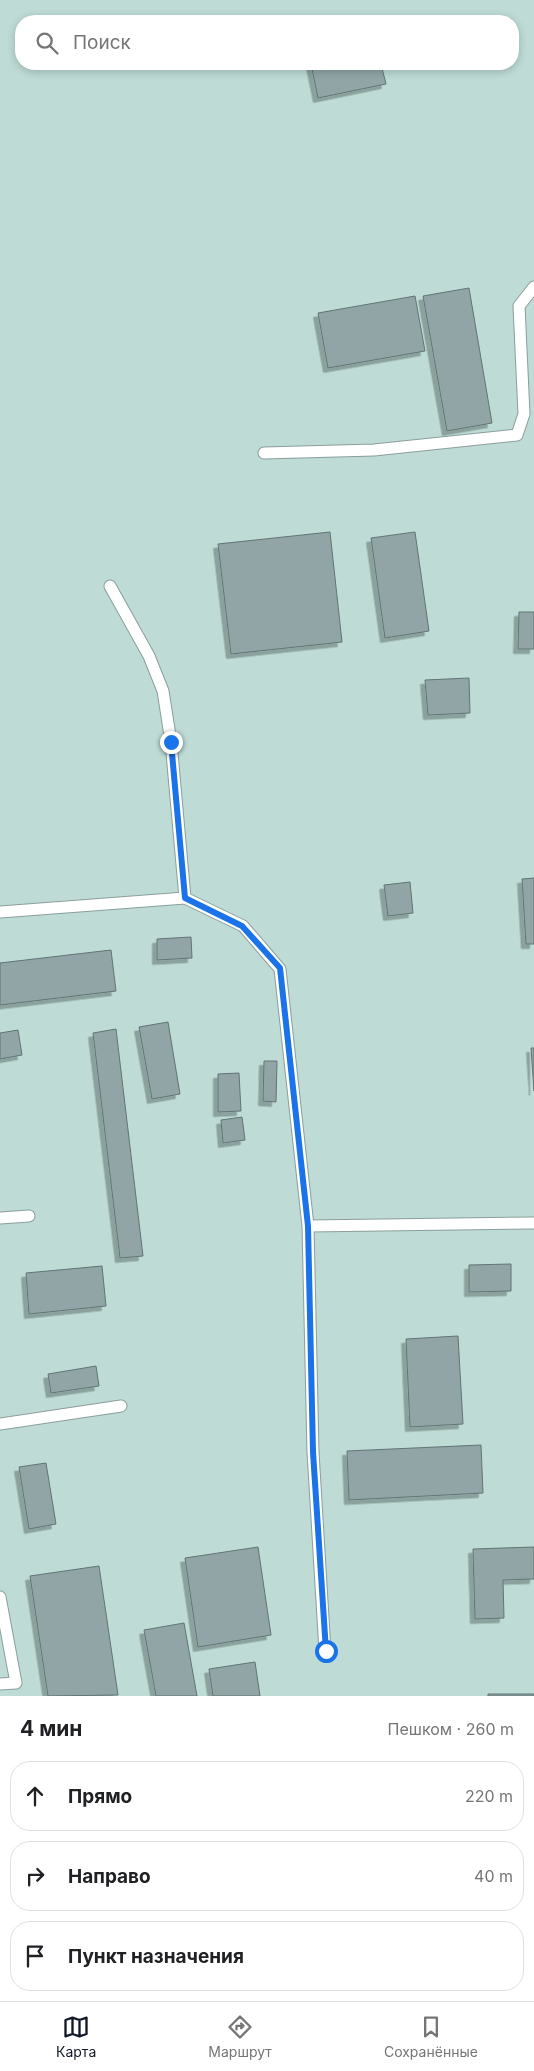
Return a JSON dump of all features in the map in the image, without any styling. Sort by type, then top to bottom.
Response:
[{"type":"lane","points":[[264,452],[374,450],[517,434],[524,414],[518,306],[534,287]]},
{"type":"lane","points":[[110,586],[149,656],[163,691],[171,742],[185,898]]},
{"type":"lane","points":[[0,912],[185,898],[242,926],[280,968],[308,1226],[313,1452],[326,1651]]},
{"type":"lane","points":[[0,1218],[29,1216]]},
{"type":"lane","points":[[308,1226],[534,1223]]},
{"type":"lane","points":[[0,1424],[121,1406]]},
{"type":"lane","points":[[0,1597],[16,1683],[0,1684]]},
{"type":"shaded area","points":[[0,0],[534,0],[534,1696],[0,1696]]},
{"type":"building","points":[[312,70],[382,70],[386,84],[318,98]]},
{"type":"building","points":[[469,288],[492,423],[447,431],[423,296]]},
{"type":"building","points":[[415,296],[425,351],[328,368],[318,313]]},
{"type":"building","points":[[330,532],[342,642],[231,654],[218,544]]},
{"type":"building","points":[[415,532],[429,631],[385,638],[371,538]]},
{"type":"building","points":[[519,612],[534,612],[534,649],[518,649]]},
{"type":"building","points":[[469,678],[470,713],[428,715],[425,680]]},
{"type":"building","points":[[534,878],[534,944],[526,944],[522,879]]},
{"type":"building","points":[[410,882],[413,913],[388,916],[384,885]]},
{"type":"building","points":[[191,937],[192,958],[157,960],[157,939]]},
{"type":"building","points":[[111,950],[116,991],[0,1005],[0,963]]},
{"type":"building","points":[[168,1022],[180,1094],[152,1099],[139,1027]]},
{"type":"building","points":[[116,1029],[143,1256],[120,1258],[93,1033]]},
{"type":"building","points":[[18,1030],[22,1055],[0,1059],[0,1033]]},
{"type":"building","points":[[531,1048],[534,1048],[534,1091]]},
{"type":"building","points":[[264,1061],[277,1061],[276,1102],[263,1101]]},
{"type":"building","points":[[239,1073],[241,1111],[218,1112],[218,1074]]},
{"type":"building","points":[[242,1117],[245,1140],[223,1143],[221,1120]]},
{"type":"building","points":[[511,1264],[511,1291],[469,1292],[469,1265]]},
{"type":"building","points":[[102,1266],[106,1306],[29,1314],[26,1273]]},
{"type":"building","points":[[458,1336],[463,1424],[410,1427],[406,1339]]},
{"type":"building","points":[[96,1366],[99,1386],[51,1393],[48,1374]]},
{"type":"building","points":[[481,1445],[483,1493],[349,1500],[347,1451]]},
{"type":"building","points":[[46,1463],[56,1524],[29,1529],[19,1467]]},
{"type":"building","points":[[258,1547],[271,1635],[198,1647],[185,1558]]},
{"type":"building","points":[[534,1547],[534,1579],[503,1580],[504,1618],[475,1619],[473,1549]]},
{"type":"building","points":[[99,1566],[118,1695],[48,1696],[30,1576]]},
{"type":"building","points":[[184,1623],[197,1696],[156,1696],[144,1630]]},
{"type":"building","points":[[255,1662],[260,1696],[213,1696],[209,1669]]},
{"type":"building","points":[[488,1694],[534,1694],[534,1696],[488,1696]]},
{"type":"route","points":[[171,742],[185,898],[242,926],[280,968],[298,1119],[308,1226],[313,1452],[326,1651]]}]
